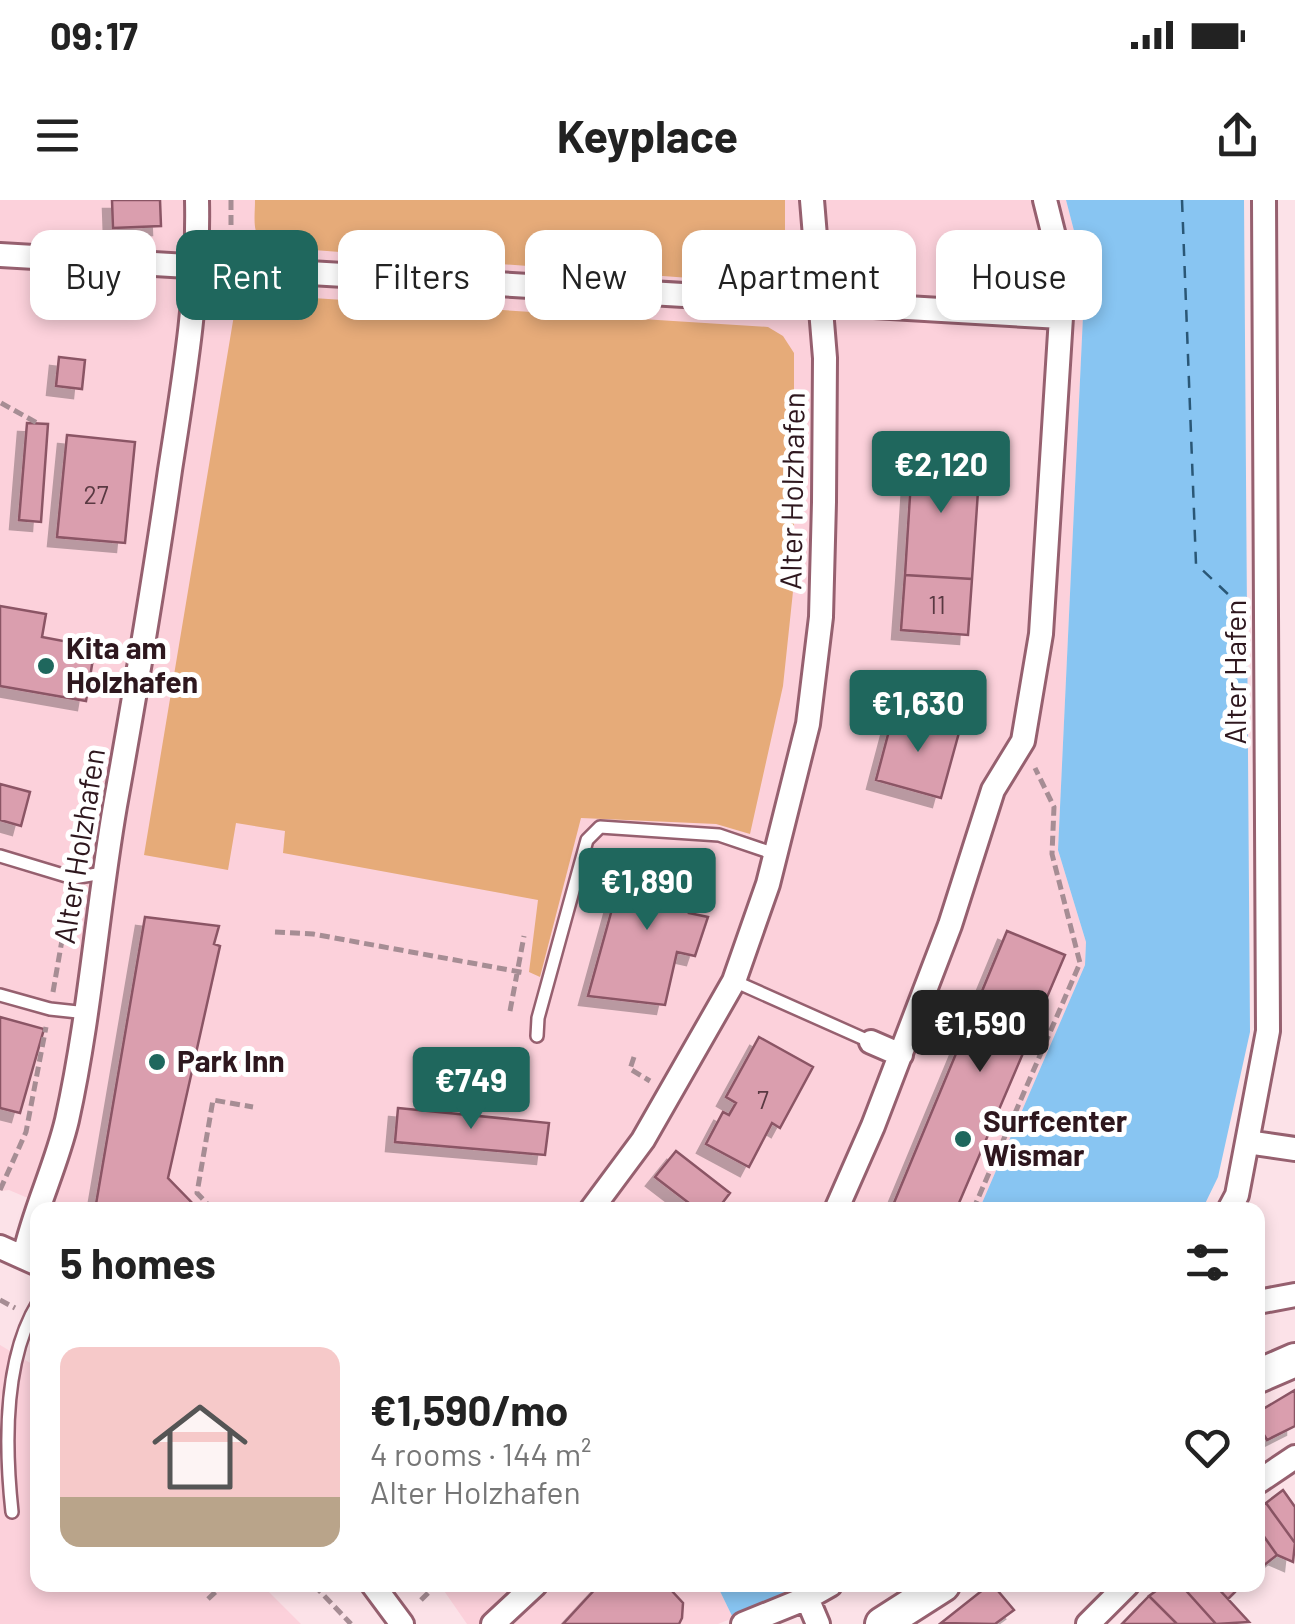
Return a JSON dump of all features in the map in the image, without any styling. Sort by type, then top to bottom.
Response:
[{"type":"street","name":"Alter Holzhafen","points":[[198,200],[198,230]]},
{"type":"street","name":"Alter Holzhafen","points":[[812,200],[814,230]]},
{"type":"street","points":[[1045,200],[1052,230]]},
{"type":"street","name":"Alter Hafen","points":[[1233,1202],[1268,1030],[1264,200]]},
{"type":"street","points":[[0,255],[176,267]]},
{"type":"street","points":[[318,275],[682,297]]},
{"type":"street","name":"Alter Holzhafen","points":[[41,1202],[66,1123],[87,1014],[104,873],[146,634],[190,320]]},
{"type":"street","name":"Alter Holzhafen","points":[[597,1202],[650,1128],[734,981],[775,854],[808,724],[821,618],[825,358],[821,320]]},
{"type":"street","points":[[839,1202],[950,925],[993,790],[1023,741],[1041,634],[1061,320]]},
{"type":"street","points":[[871,1042],[901,1054]]},
{"type":"street","points":[[1247,1142],[1295,1149]]},
{"type":"street","points":[[0,1247],[30,1261]]},
{"type":"street","points":[[1265,1301],[1295,1295]]},
{"type":"street","points":[[1265,1373],[1295,1360]]},
{"type":"street","points":[[1265,1477],[1295,1458]]},
{"type":"street","points":[[378,1592],[402,1624]]},
{"type":"street","points":[[493,1624],[527,1592]]},
{"type":"street","points":[[743,1624],[818,1592]]},
{"type":"street","points":[[882,1624],[931,1592]]},
{"type":"street","points":[[1088,1624],[1119,1592]]},
{"type":"street","points":[[807,1598],[818,1624]]},
{"type":"lane","points":[[537,1036],[538,1018],[587,840],[600,827],[719,834],[775,854]]},
{"type":"lane","points":[[0,856],[72,878],[104,873]]},
{"type":"lane","points":[[734,981],[871,1042]]},
{"type":"lane","points":[[0,995],[50,1009],[87,1014]]},
{"type":"lane","points":[[12,1512],[6,1456],[9,1402],[30,1320]]},
{"type":"path","points":[[231,200],[231,230]]},
{"type":"path","points":[[1,404],[39,424]]},
{"type":"path","points":[[976,1202],[1080,963],[1052,854],[1054,808],[1023,741]]},
{"type":"path","points":[[0,1190],[26,1132],[86,801]]},
{"type":"path","points":[[275,932],[313,934],[527,970],[520,1014],[538,1018]]},
{"type":"path","points":[[510,1010],[524,936]]},
{"type":"path","points":[[205,1202],[197,1194],[213,1100],[253,1107]]},
{"type":"path","points":[[208,1599],[216,1592]]},
{"type":"path","points":[[321,1592],[351,1624]]},
{"type":"path","points":[[422,1600],[429,1592]]},
{"type":"shaded area","points":[[0,200],[1066,200],[1074,230],[936,230],[936,320],[1083,320],[1058,850],[1086,942],[1085,965],[982,1202],[37,1202],[9,1190],[0,1191]]},
{"type":"shaded area","points":[[255,200],[785,200],[785,230],[682,230],[682,277],[662,276],[662,230],[525,230],[525,266],[505,264],[505,230],[338,230],[338,252],[318,250],[318,230],[256,230]]},
{"type":"shaded area","points":[[318,298],[338,300],[338,320],[505,320],[505,310],[525,312],[525,320],[658,320],[768,327],[783,336],[794,353],[794,582],[783,686],[750,834],[716,824],[581,818],[540,977],[529,972],[538,900],[283,853],[285,831],[236,823],[228,870],[144,855],[233,320],[318,320]]},
{"type":"shaded area","points":[[0,1345],[30,1363],[30,1592],[269,1592],[301,1624],[0,1624]]},
{"type":"shaded area","points":[[445,1592],[720,1592],[733,1618],[718,1624],[467,1624]]},
{"type":"water","points":[[1066,200],[1244,200],[1250,1032],[1218,1177],[1206,1202],[982,1202],[1085,965],[1086,942],[1058,850],[1083,320],[1102,320],[1102,230],[1074,230]]},
{"type":"water","points":[[720,1592],[790,1592],[778,1600],[733,1618]]},
{"type":"building","points":[[112,200],[160,200],[161,226],[113,228]]},
{"type":"building","points":[[59,357],[85,360],[82,389],[56,386]]},
{"type":"building","points":[[27,423],[48,424],[41,522],[19,520]]},
{"type":"building","points":[[67,435],[135,442],[125,543],[57,537]]},
{"type":"building","points":[[896,456],[980,462],[972,579],[905,575],[911,480],[895,479]]},
{"type":"building","points":[[905,575],[972,579],[968,635],[901,630]]},
{"type":"building","name":"Kita am Holzhafen","points":[[0,606],[46,614],[42,637],[95,647],[86,701],[0,686]]},
{"type":"building","points":[[894,712],[960,729],[941,798],[876,780]]},
{"type":"building","points":[[0,784],[30,792],[21,826],[0,820]]},
{"type":"building","points":[[627,855],[700,876],[689,913],[708,917],[695,956],[677,952],[665,1005],[588,996]]},
{"type":"building","name":"Park Inn","points":[[145,917],[219,926],[214,944],[220,946],[168,1178],[191,1202],[96,1202]]},
{"type":"building","points":[[1007,931],[1065,955],[959,1202],[894,1202]]},
{"type":"building","points":[[0,1017],[44,1029],[20,1113],[0,1108]]},
{"type":"building","points":[[759,1037],[813,1067],[780,1128],[772,1123],[749,1167],[706,1144],[723,1112],[729,1115],[736,1103],[726,1097]]},
{"type":"building","points":[[398,1108],[549,1123],[545,1155],[395,1142]]},
{"type":"building","points":[[676,1151],[730,1193],[723,1202],[688,1202],[655,1177]]},
{"type":"building","points":[[1295,1390],[1295,1426],[1267,1440],[1265,1408]]},
{"type":"building","points":[[1283,1490],[1295,1507],[1295,1543],[1266,1503]]},
{"type":"building","points":[[1265,1504],[1295,1543],[1293,1562],[1277,1555],[1265,1538]]},
{"type":"building","points":[[1265,1538],[1277,1555],[1265,1564]]},
{"type":"building","points":[[593,1592],[673,1592],[683,1603],[679,1624],[563,1624]]},
{"type":"building","points":[[980,1592],[999,1592],[1014,1610],[995,1624],[941,1623]]},
{"type":"building","points":[[1154,1592],[1187,1592],[1216,1624],[1177,1624],[1149,1596]]},
{"type":"building","points":[[1187,1592],[1221,1592],[1249,1622],[1216,1624]]},
{"type":"building","points":[[1149,1596],[1177,1624],[1122,1624]]},
{"type":"ferry route","points":[[1182,200],[1196,564],[1247,612]]},
{"type":"place","name":"Kita am Holzhafen","points":[[46,666]]},
{"type":"place","name":"Park Inn","points":[[157,1062]]},
{"type":"place","name":"Surfcenter Wismar","points":[[963,1139]]}]
